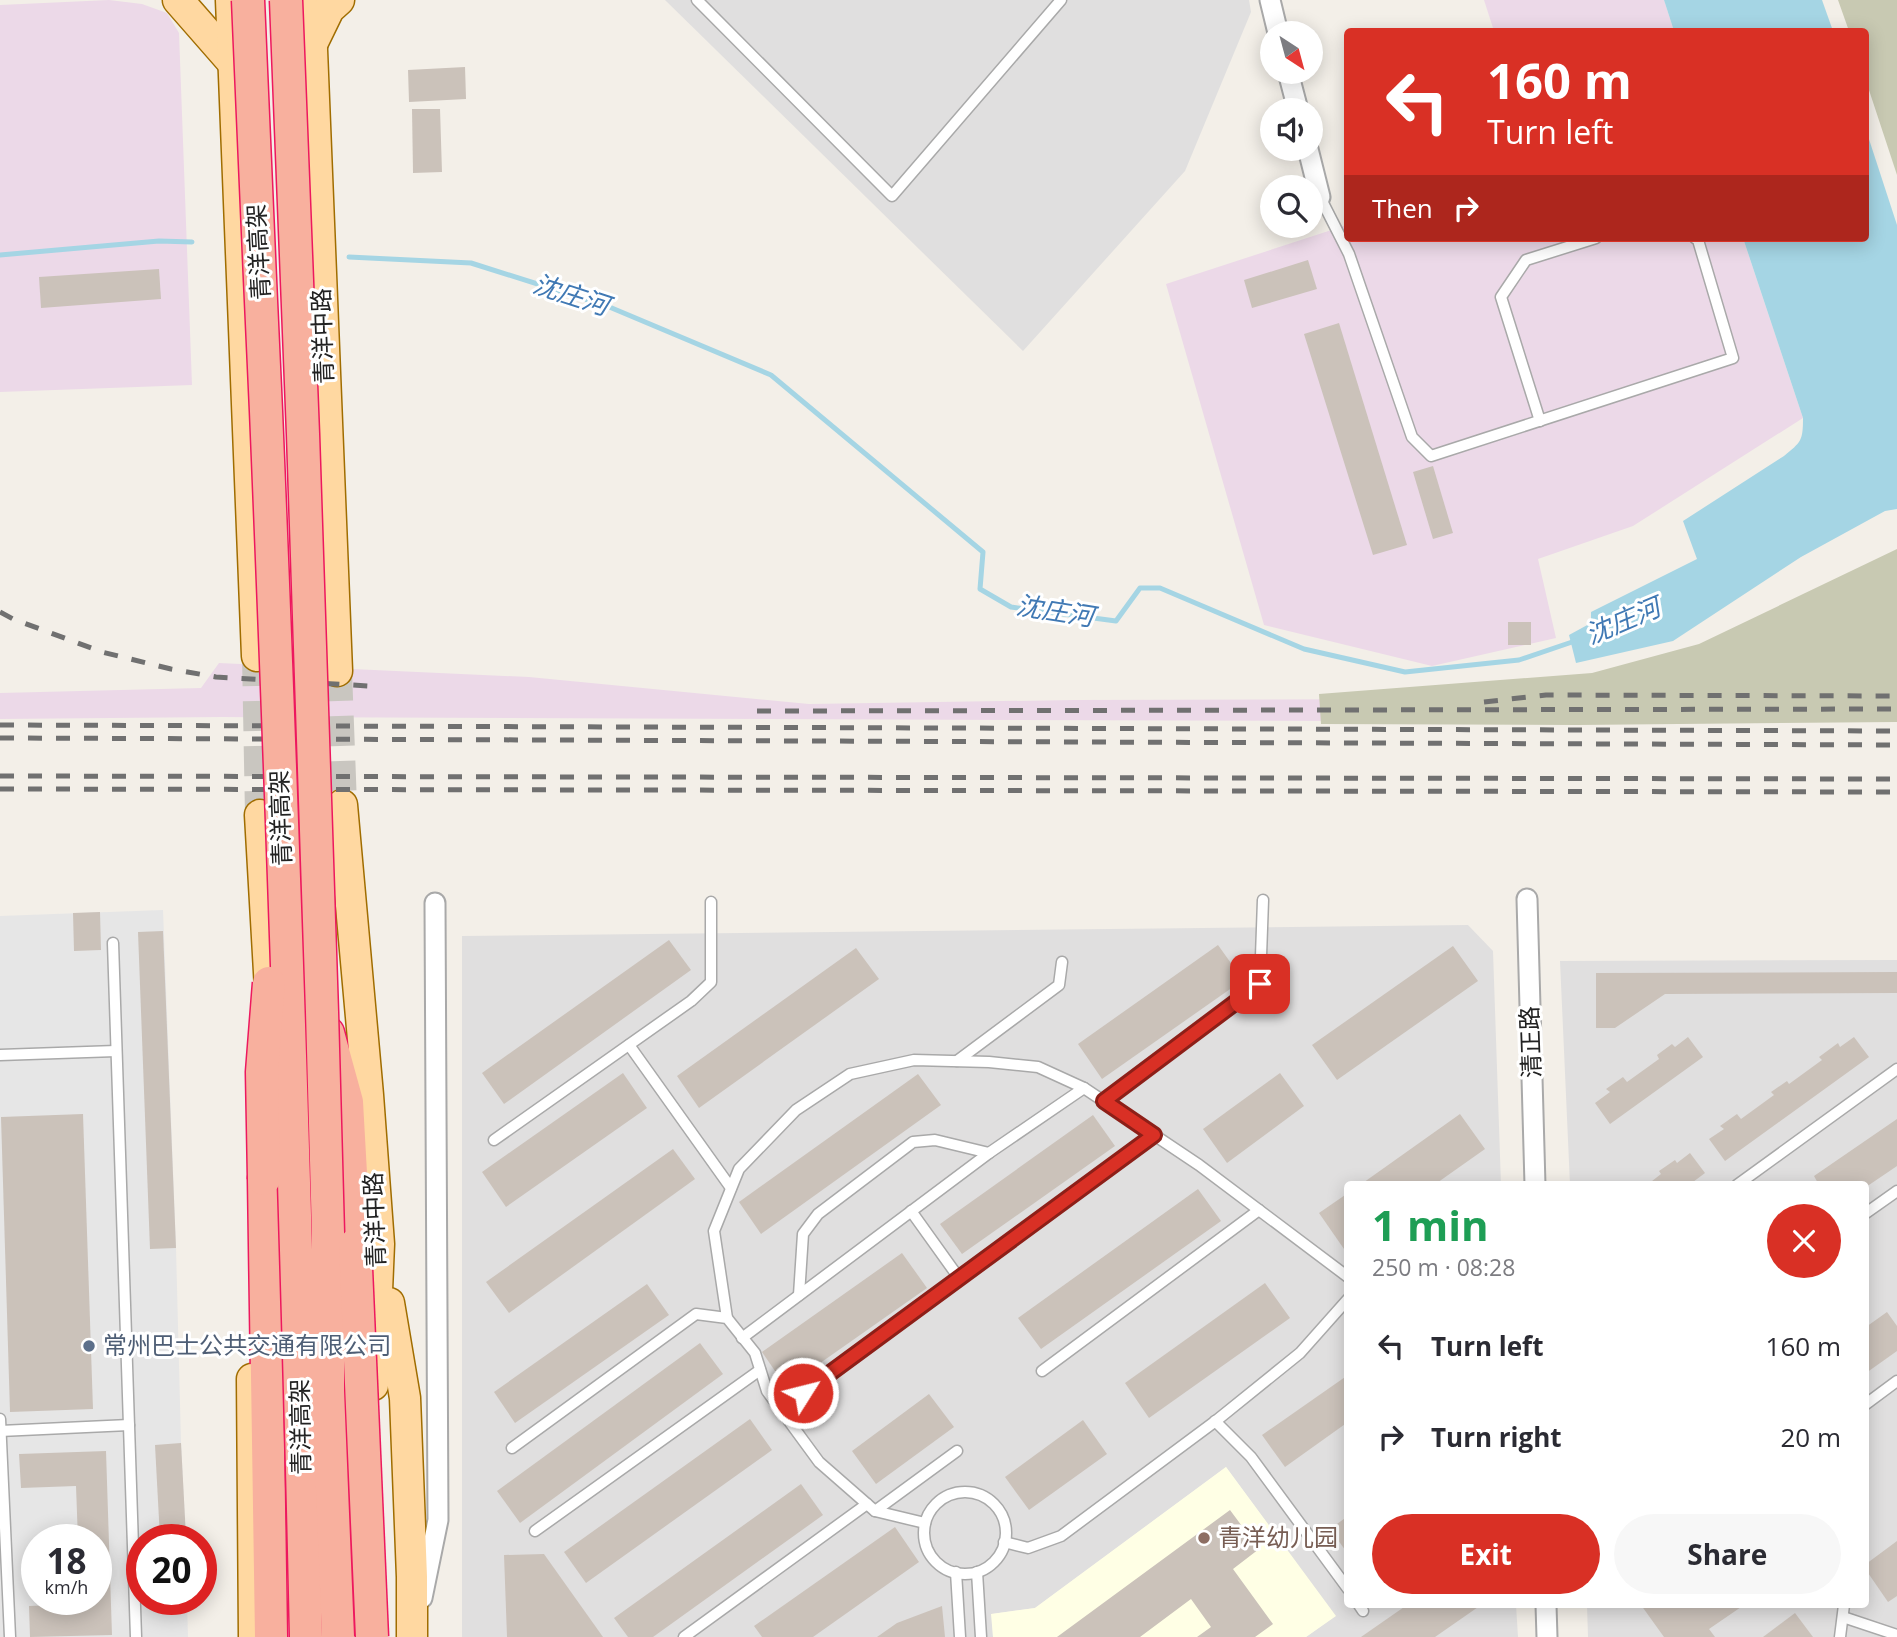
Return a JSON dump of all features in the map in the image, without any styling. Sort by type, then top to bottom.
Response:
[{"type":"highway","name":"青洋高架","points":[[248,0],[265,397],[271,816],[300,1396],[306,1637]]},
{"type":"highway","name":"青洋高架","points":[[286,0],[322,1012],[328,1233],[328,1391],[338,1637]]},
{"type":"highway","points":[[271,816],[262,1072],[271,1637]]},
{"type":"highway","points":[[322,1012],[347,1102],[372,1637]]},
{"type":"main road","points":[[178,0],[234,64]]},
{"type":"main road","points":[[232,0],[257,656]]},
{"type":"main road","name":"青洋中路","points":[[310,0],[337,671]]},
{"type":"main road","points":[[311,47],[329,9],[339,0]]},
{"type":"main road","name":"青洋中路","points":[[342,804],[379,1244],[363,1637]]},
{"type":"main road","points":[[271,816],[290,1637]]},
{"type":"main road","points":[[254,1637],[249,1139],[271,816]]},
{"type":"main road","points":[[379,1244],[405,1398],[413,1637]]},
{"type":"street","points":[[1270,0],[1275,21]]},
{"type":"street","name":"清正路","points":[[1527,899],[1535,1181]]},
{"type":"street","points":[[413,1637],[438,1520],[435,903]]},
{"type":"street","points":[[1546,1608],[1547,1637]]},
{"type":"lane","points":[[697,0],[892,196],[1060,0]]},
{"type":"lane","points":[[1323,203],[1349,254],[1412,437],[1431,456],[1733,358],[1699,242]]},
{"type":"lane","points":[[1540,421],[1501,298],[1526,260],[1583,242]]},
{"type":"lane","points":[[1104,1101],[1260,984],[1263,900]]},
{"type":"lane","points":[[494,1140],[691,1001],[711,982],[711,902]]},
{"type":"lane","points":[[113,943],[136,1637]]},
{"type":"lane","points":[[957,1061],[1059,985],[1062,962]]},
{"type":"lane","points":[[629,1045],[731,1188]]},
{"type":"lane","points":[[0,1055],[117,1051]]},
{"type":"lane","points":[[925,1523],[871,1507],[819,1462],[767,1391],[755,1353],[727,1318],[714,1231],[739,1169],[796,1110],[850,1074],[914,1060],[989,1062],[1038,1067],[1084,1088],[1199,1165],[1344,1274]]},
{"type":"lane","points":[[1743,1181],[1897,1069]]},
{"type":"lane","points":[[742,1338],[989,1153],[1084,1088]]},
{"type":"lane","points":[[780,1409],[1154,1135]]},
{"type":"lane","points":[[799,1295],[803,1234],[818,1214],[913,1142],[935,1140],[989,1153]]},
{"type":"lane","points":[[1869,1211],[1897,1191]]},
{"type":"lane","points":[[1042,1371],[1259,1210]]},
{"type":"lane","points":[[911,1211],[959,1279]]},
{"type":"lane","points":[[1004,1542],[1028,1548],[1060,1536],[1215,1421],[1300,1353],[1344,1304]]},
{"type":"lane","points":[[512,1448],[696,1314],[727,1318]]},
{"type":"lane","points":[[535,1531],[760,1370]]},
{"type":"lane","points":[[1869,1402],[1897,1381]]},
{"type":"lane","points":[[0,1419],[10,1637]]},
{"type":"lane","points":[[1215,1421],[1251,1457],[1344,1583]]},
{"type":"lane","points":[[0,1431],[129,1425]]},
{"type":"lane","points":[[684,1637],[871,1507],[957,1451]]},
{"type":"lane","points":[[968,1492],[981,1495],[992,1502],[1000,1512],[1005,1523],[1004,1542],[996,1560],[987,1568],[962,1574],[948,1570],[936,1562],[928,1551],[924,1537],[925,1523],[931,1510],[941,1500],[968,1492]]},
{"type":"lane","points":[[956,1572],[960,1637]]},
{"type":"lane","points":[[977,1572],[981,1637]]},
{"type":"lane","points":[[1840,1637],[1844,1608]]},
{"type":"lane","points":[[1843,1618],[1897,1636]]},
{"type":"shaded area","points":[[109,0],[142,4],[167,13],[179,33],[192,385],[0,392],[0,5]]},
{"type":"shaded area","points":[[665,0],[1249,0],[1251,12],[1185,171],[1023,351]]},
{"type":"shaded area","points":[[1484,0],[1664,0],[1673,28],[1493,28]]},
{"type":"shaded area","points":[[1838,0],[1897,0],[1897,175],[1869,90],[1869,28],[1848,28]]},
{"type":"shaded area","points":[[1344,226],[1344,242],[1744,242],[1803,418],[1633,526],[1538,559],[1556,638],[1432,666],[1264,625],[1166,284],[1307,238],[1323,238],[1323,233]]},
{"type":"shaded area","points":[[1897,549],[1897,722],[1321,724],[1319,694],[1592,673],[1699,644]]},
{"type":"shaded area","points":[[219,663],[529,677],[809,704],[1419,699],[1897,720],[1579,722],[222,717],[0,719],[0,693],[201,688]]},
{"type":"shaded area","name":"常州巴士公共交通有限公司","points":[[163,910],[185,1524],[126,1524],[126,1615],[187,1615],[188,1637],[0,1637],[0,916]]},
{"type":"shaded area","points":[[1468,925],[1493,951],[1501,1181],[1344,1181],[1344,1608],[1516,1608],[1518,1637],[1306,1637],[1335,1616],[1226,1467],[1035,1608],[992,1614],[993,1637],[462,1637],[462,936]]},
{"type":"shaded area","points":[[1897,960],[1897,1637],[1588,1637],[1587,1608],[1869,1608],[1869,1181],[1570,1181],[1560,961]]},
{"type":"shaded area","name":"青洋幼儿园","points":[[1226,1467],[1336,1616],[1306,1637],[993,1637],[991,1614],[1035,1608]]},
{"type":"water","points":[[1664,0],[1822,0],[1832,28],[1673,28]]},
{"type":"water","points":[[1869,139],[1897,225],[1897,509],[1885,511],[1801,557],[1673,641],[1576,663],[1569,635],[1591,623],[1591,612],[1697,559],[1683,521],[1784,456],[1800,440],[1803,418],[1744,242],[1869,242]]},
{"type":"building","points":[[465,67],[466,99],[409,102],[408,70]]},
{"type":"building","points":[[412,109],[440,109],[442,172],[413,173]]},
{"type":"building","points":[[1308,260],[1317,289],[1252,308],[1244,280]]},
{"type":"building","points":[[159,269],[161,299],[41,308],[39,277]]},
{"type":"building","points":[[1339,323],[1407,545],[1373,555],[1304,334]]},
{"type":"building","points":[[1433,466],[1453,533],[1433,539],[1413,472]]},
{"type":"building","points":[[1508,622],[1531,622],[1531,645],[1508,645]]},
{"type":"building","points":[[100,912],[101,950],[74,951],[73,913]]},
{"type":"building","points":[[163,931],[176,1248],[150,1249],[138,932]]},
{"type":"building","points":[[669,940],[691,970],[504,1104],[482,1073]]},
{"type":"building","points":[[1218,945],[1243,980],[1102,1079],[1078,1044]]},
{"type":"building","points":[[1453,946],[1478,981],[1337,1080],[1312,1045]]},
{"type":"building","points":[[856,948],[879,979],[699,1108],[677,1076]]},
{"type":"building","points":[[1897,972],[1897,993],[1665,994],[1615,1028],[1596,1028],[1596,973]]},
{"type":"building","points":[[1688,1037],[1703,1057],[1610,1124],[1595,1103],[1610,1092],[1606,1089],[1623,1077],[1627,1082],[1659,1059],[1657,1055],[1672,1044],[1675,1047]]},
{"type":"building","points":[[1854,1037],[1869,1057],[1725,1161],[1709,1139],[1724,1129],[1720,1126],[1737,1114],[1741,1119],[1774,1095],[1771,1092],[1787,1081],[1789,1084],[1822,1060],[1819,1057],[1838,1043],[1840,1047]]},
{"type":"building","points":[[623,1073],[647,1108],[506,1207],[482,1172]]},
{"type":"building","points":[[1280,1073],[1304,1106],[1227,1163],[1203,1129]]},
{"type":"building","points":[[918,1074],[941,1105],[761,1234],[739,1202]]},
{"type":"building","points":[[83,1114],[93,1409],[10,1412],[1,1117]]},
{"type":"building","points":[[1460,1114],[1485,1149],[1440,1181],[1366,1181]]},
{"type":"building","points":[[1093,1115],[1115,1146],[962,1254],[940,1224]]},
{"type":"building","points":[[1897,1119],[1897,1166],[1869,1185],[1869,1181],[1817,1181],[1814,1176]]},
{"type":"building","points":[[673,1149],[695,1179],[509,1313],[486,1282]]},
{"type":"building","points":[[1690,1153],[1705,1173],[1694,1181],[1652,1181],[1661,1174],[1659,1171],[1675,1160],[1677,1163]]},
{"type":"building","points":[[1198,1189],[1221,1221],[1041,1349],[1018,1318]]},
{"type":"building","points":[[1344,1196],[1344,1249],[1319,1213]]},
{"type":"building","points":[[902,1253],[927,1288],[786,1387],[762,1352]]},
{"type":"building","points":[[1265,1283],[1290,1318],[1149,1418],[1125,1383]]},
{"type":"building","points":[[647,1284],[669,1315],[515,1423],[494,1392]]},
{"type":"building","points":[[1887,1312],[1897,1326],[1897,1351],[1869,1371],[1869,1325]]},
{"type":"building","points":[[700,1343],[723,1374],[520,1523],[497,1491]]},
{"type":"building","points":[[1344,1378],[1344,1425],[1285,1467],[1262,1435]]},
{"type":"building","points":[[929,1394],[954,1427],[876,1484],[852,1451]]},
{"type":"building","points":[[750,1419],[772,1450],[586,1583],[564,1552]]},
{"type":"building","points":[[1083,1420],[1107,1454],[1029,1510],[1005,1477]]},
{"type":"building","points":[[181,1443],[185,1524],[159,1524],[155,1445]]},
{"type":"building","points":[[106,1451],[108,1524],[77,1524],[76,1486],[21,1488],[19,1454]]},
{"type":"building","points":[[801,1484],[823,1515],[653,1637],[628,1637],[614,1618]]},
{"type":"building","points":[[1230,1510],[1259,1549],[1233,1569],[1273,1624],[1255,1637],[1197,1637],[1211,1627],[1191,1599],[1140,1637],[1057,1637]]},
{"type":"building","points":[[1344,1519],[1344,1548],[1330,1529]]},
{"type":"building","points":[[895,1527],[919,1562],[813,1637],[762,1637],[754,1626]]},
{"type":"building","points":[[1897,1541],[1897,1596],[1888,1602],[1869,1574],[1869,1562]]},
{"type":"building","points":[[544,1554],[603,1637],[507,1637],[504,1555]]},
{"type":"building","points":[[942,1606],[945,1637],[877,1637],[897,1623]]},
{"type":"building","points":[[1403,1608],[1477,1608],[1435,1637],[1361,1637]]},
{"type":"building","points":[[1643,1608],[1740,1608],[1709,1629],[1715,1637],[1664,1637]]},
{"type":"building","points":[[1795,1613],[1813,1637],[1763,1637]]},
{"type":"building","points":[[29,1615],[111,1615],[112,1635],[30,1637]]},
{"type":"waterway","name":"沈庄河","points":[[0,255],[159,241],[192,242]]},
{"type":"waterway","name":"沈庄河","points":[[349,257],[471,263],[607,306],[771,375],[983,552],[980,589],[1011,607],[1116,621],[1140,588],[1160,588],[1304,649],[1405,672],[1519,660],[1575,641]]},
{"type":"tunnel","points":[[257,656],[260,815]]},
{"type":"tunnel","points":[[337,671],[342,805]]},
{"type":"railway","points":[[0,612],[102,652],[171,669],[216,677],[369,686]]},
{"type":"railway","points":[[1484,702],[1546,695],[1897,696]]},
{"type":"railway","points":[[757,711],[1897,709]]},
{"type":"railway","points":[[0,725],[1897,731]]},
{"type":"railway","points":[[0,738],[1897,745]]},
{"type":"railway","points":[[0,776],[1897,779]]},
{"type":"railway","points":[[0,789],[1897,792]]},
{"type":"place","name":"常州巴士公共交通有限公司","points":[[89,1346]]},
{"type":"place","name":"青洋幼儿园","points":[[1204,1538]]},
{"type":"route","points":[[803,1393],[1154,1135],[1104,1101],[1260,984]]}]
